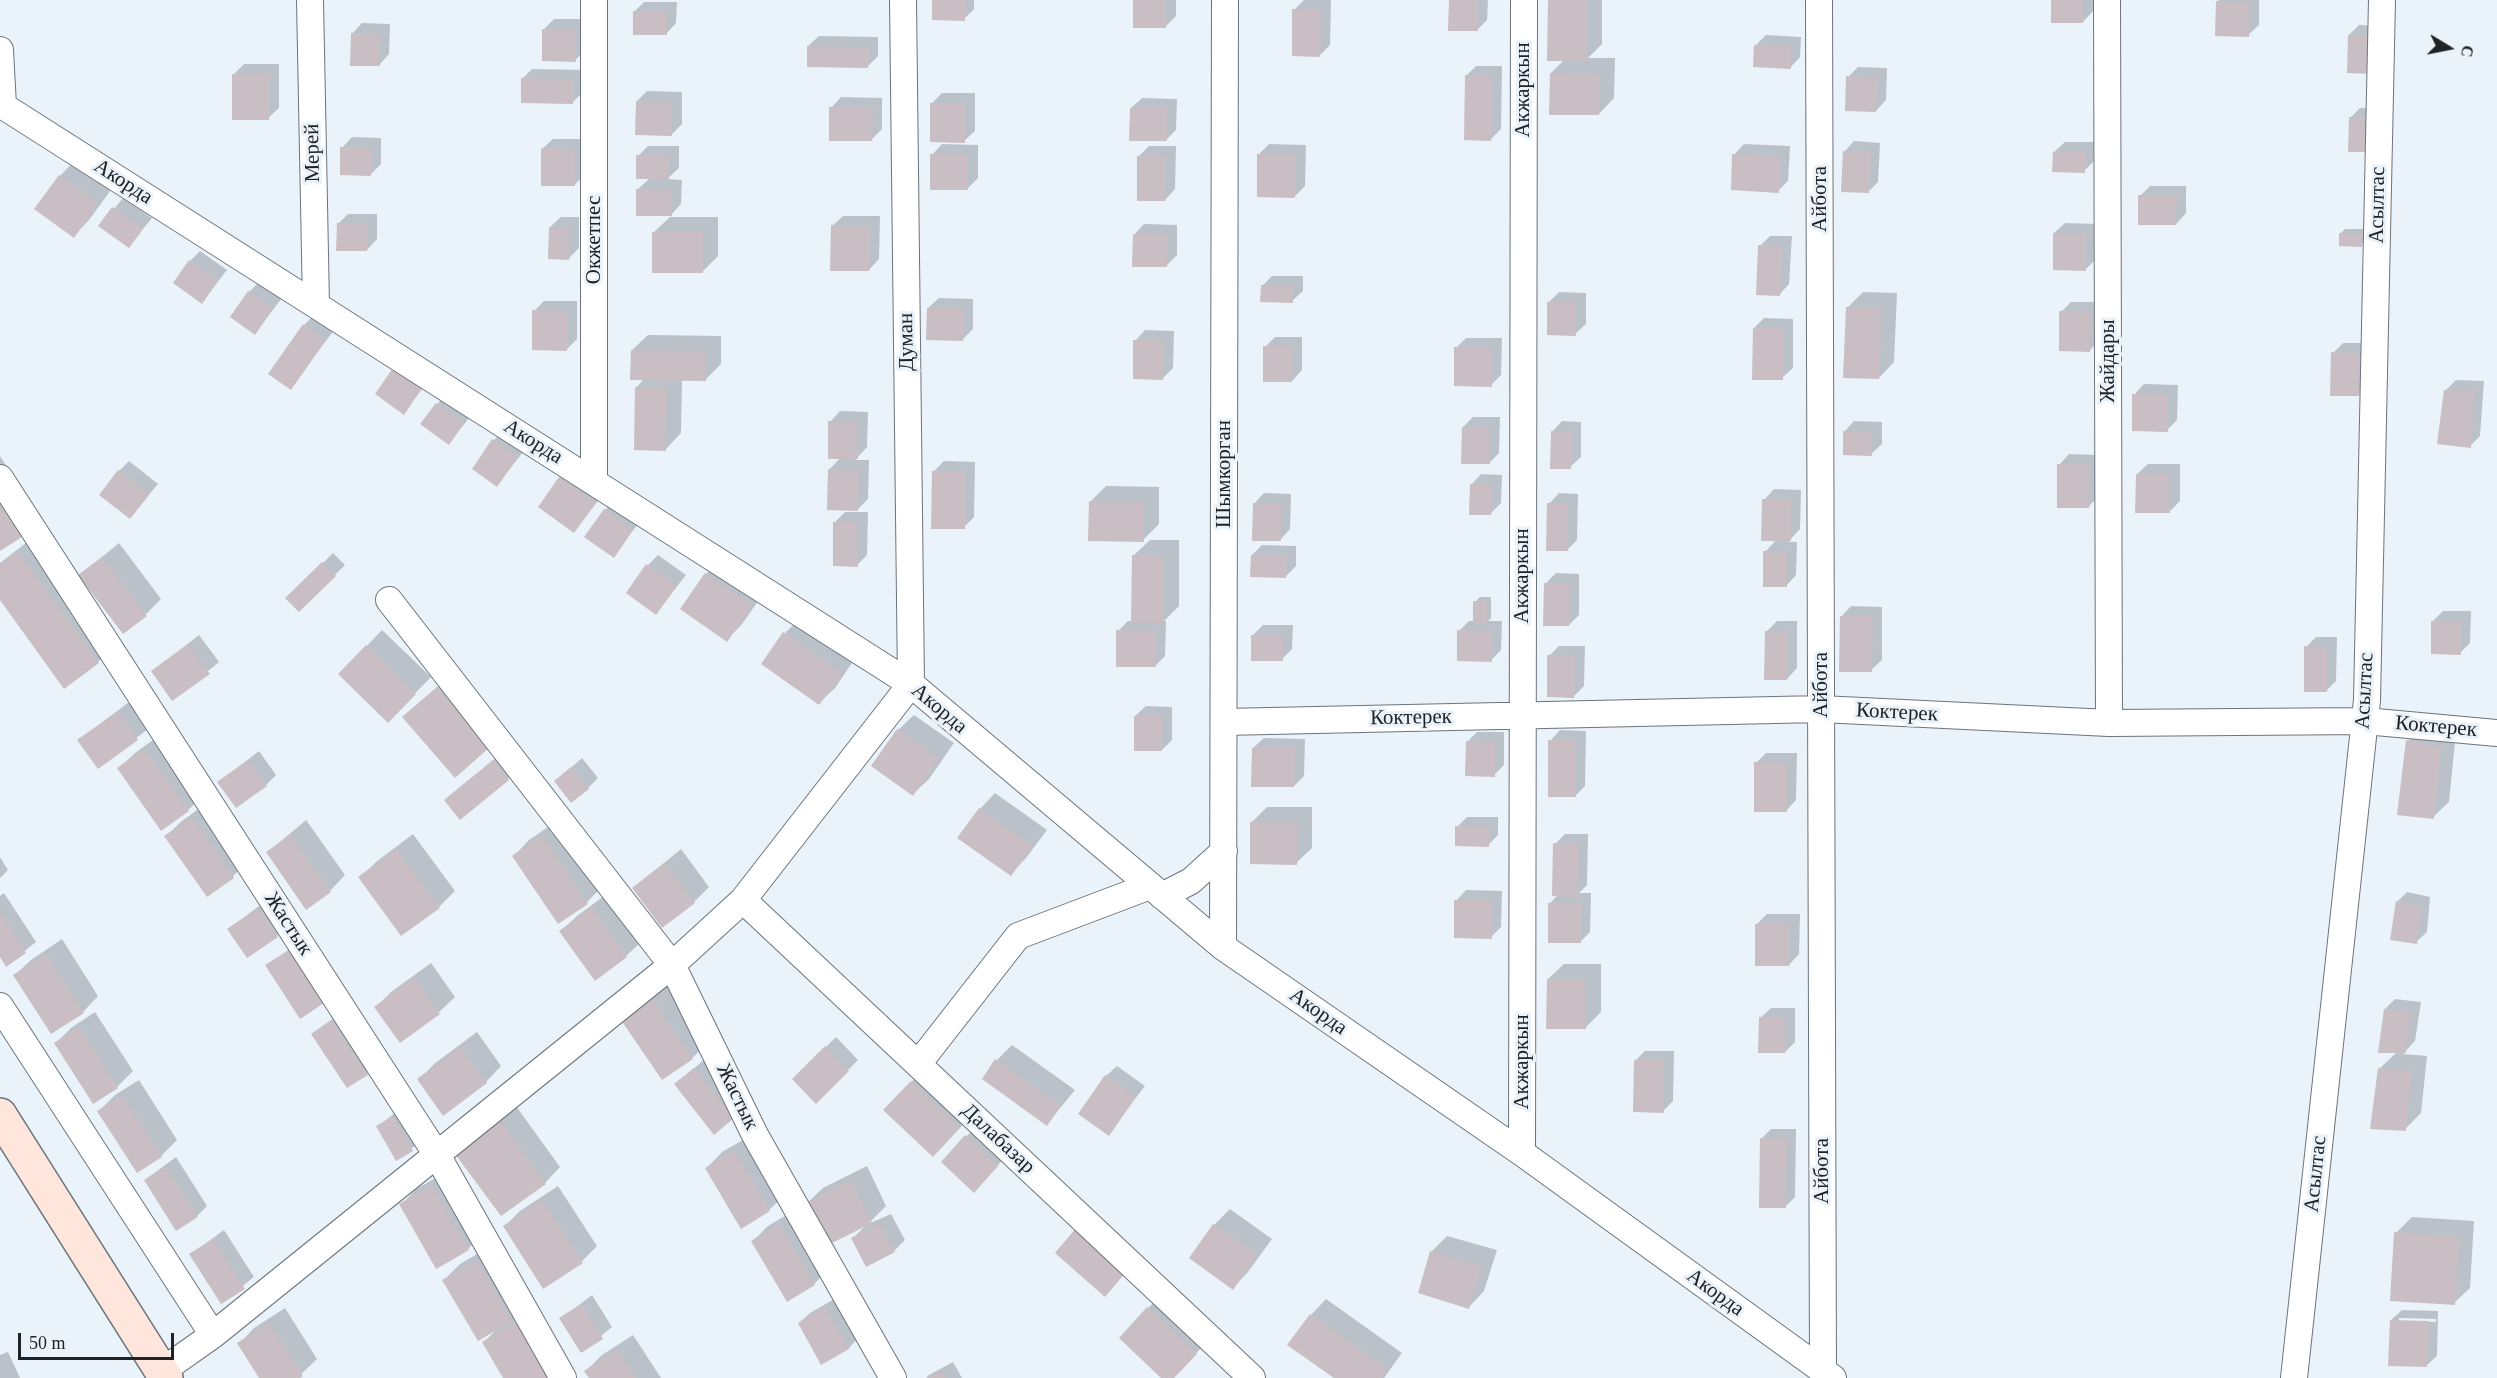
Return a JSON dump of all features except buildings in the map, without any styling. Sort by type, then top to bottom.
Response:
[{"type":"main road","points":[[0,1115],[164,1375]]},
{"type":"street","name":"Мерей","points":[[310,0],[316,305]]},
{"type":"street","name":"Окжетпес","points":[[594,0],[594,480]]},
{"type":"street","name":"Думан","points":[[903,0],[911,684]]},
{"type":"street","name":"Шымкорган","points":[[1223,947],[1225,0]]},
{"type":"street","name":"Акжаркын","points":[[1522,1153],[1524,0]]},
{"type":"street","name":"Айбота","points":[[1820,0],[1821,709],[1828,1374]]},
{"type":"street","name":"Жайдары","points":[[2107,0],[2109,723]]},
{"type":"street","name":"Асылтас","points":[[2294,1378],[2365,721],[2382,0]]},
{"type":"street","points":[[0,50],[1,105]]},
{"type":"street","name":"Акорда","points":[[1,105],[594,480],[911,684],[1223,947],[1522,1153],[1828,1374]]},
{"type":"street","name":"Жастык","points":[[0,478],[437,1155],[562,1378]]},
{"type":"street","name":"Жастык","points":[[389,600],[672,965],[755,1135],[892,1378]]},
{"type":"street","points":[[164,1375],[672,965],[743,900],[911,684]]},
{"type":"street","name":"Коктерек","points":[[1224,722],[1821,709],[2109,723],[2365,721],[2497,733]]},
{"type":"street","points":[[918,1064],[1018,936],[1191,881],[1224,851]]},
{"type":"street","name":"Далабазар","points":[[743,900],[1252,1378]]},
{"type":"street","points":[[0,1006],[213,1335]]}]
